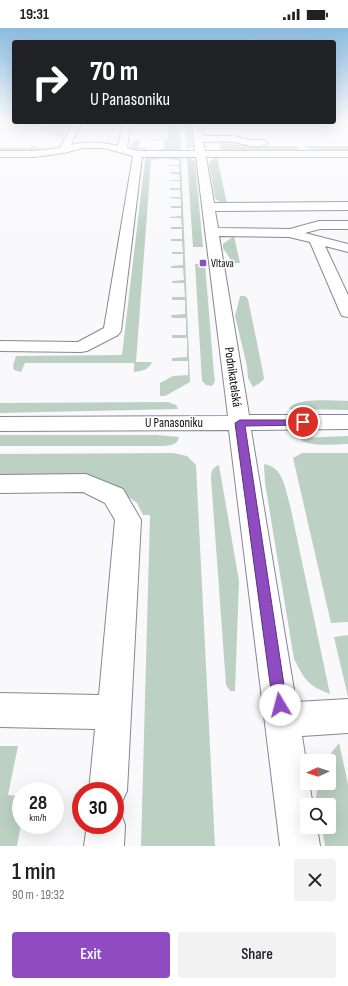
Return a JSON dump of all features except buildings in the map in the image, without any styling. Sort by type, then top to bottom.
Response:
[{"type":"street","points":[[0,346],[81,347],[112,332],[137,159]]},
{"type":"street","name":"Podnikatelská","points":[[202,159],[300,846]]},
{"type":"street","points":[[209,207],[348,206]]},
{"type":"street","points":[[289,233],[319,226],[348,225]]},
{"type":"street","points":[[212,232],[289,233],[348,248]]},
{"type":"street","points":[[315,239],[348,312]]},
{"type":"street","name":"U Panasoniku","points":[[0,424],[348,422]]},
{"type":"street","points":[[0,484],[86,483],[114,496],[128,520],[109,782]]},
{"type":"street","points":[[0,710],[113,712]]},
{"type":"street","points":[[282,720],[348,716]]},
{"type":"street","points":[[104,846],[105,834]]},
{"type":"green space","points":[[159,159],[151,160],[136,362],[152,362],[151,365],[144,370],[134,372],[134,363],[25,363],[21,372],[14,370],[13,366],[16,356],[122,355],[145,160]]},
{"type":"green space","points":[[169,159],[181,159],[190,382],[165,396],[160,396],[160,383],[173,376],[188,375],[188,361],[172,361],[172,358],[187,357],[187,338],[172,338],[172,335],[186,335],[186,318],[172,318],[171,315],[185,314],[185,300],[172,300],[172,297],[185,297],[184,283],[172,283],[172,281],[184,280],[183,268],[171,268],[171,266],[183,265],[183,254],[172,254],[172,252],[183,252],[182,241],[171,241],[171,239],[182,239],[182,229],[171,229],[171,227],[182,227],[181,218],[170,218],[181,216],[181,208],[171,208],[171,206],[181,206],[181,199],[170,198],[181,197],[180,190],[170,190],[170,188],[180,188],[180,181],[171,181],[180,180],[179,174],[171,174],[171,172],[180,172],[179,166],[170,166],[179,165],[179,160]]},
{"type":"green space","points":[[187,159],[191,159],[195,162],[203,247],[193,247]]},
{"type":"green space","points":[[214,159],[217,159],[227,204],[220,202],[215,198],[209,162]]},
{"type":"green space","points":[[234,236],[240,263],[233,263],[223,248],[223,244]]},
{"type":"green space","points":[[195,264],[205,264],[215,381],[212,386],[206,385],[202,381]]},
{"type":"green space","points":[[240,296],[245,296],[248,299],[264,379],[253,387],[248,378],[247,366],[235,316]]},
{"type":"green space","points":[[307,401],[348,401],[348,410],[289,409],[293,405]]},
{"type":"green space","points":[[168,402],[176,405],[178,409],[0,413],[0,403]]},
{"type":"green space","points":[[0,435],[157,435],[179,437],[175,444],[163,446],[0,446]]},
{"type":"green space","points":[[348,436],[348,444],[329,445],[308,443],[300,438]]},
{"type":"green space","points":[[173,453],[187,456],[196,465],[215,846],[141,846],[150,515],[143,515],[137,503],[126,495],[0,478],[0,454]]},
{"type":"green space","points":[[302,453],[348,453],[348,622],[331,623],[293,458]]},
{"type":"green space","points":[[264,464],[276,469],[285,486],[330,694],[311,685],[304,677],[294,659],[265,483]]},
{"type":"green space","points":[[219,465],[239,581],[235,691],[230,691],[226,685],[211,478],[211,473],[215,467]]},
{"type":"green space","points":[[348,635],[348,697],[334,637]]},
{"type":"green space","points":[[339,743],[348,784],[348,846],[325,846],[323,834],[336,834],[336,798],[316,797],[317,790],[336,790],[336,754],[330,754]]},
{"type":"green space","points":[[0,746],[18,746],[8,795],[12,795],[12,834],[19,834],[17,846],[0,846]]},
{"type":"place","name":"Vltava","points":[[203,263]]},
{"type":"route","points":[[280,705],[240,423],[303,422]]}]
